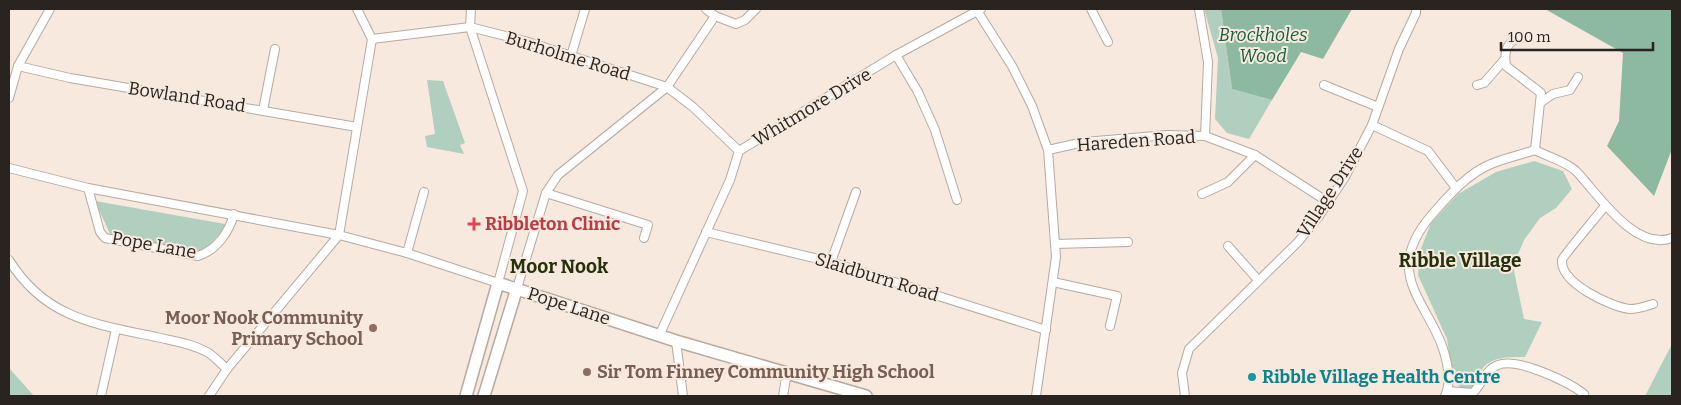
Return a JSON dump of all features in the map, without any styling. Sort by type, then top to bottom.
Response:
[{"type":"street","points":[[9,98],[18,66],[50,9]]},
{"type":"street","points":[[209,396],[227,369],[339,235],[372,39],[357,9]]},
{"type":"street","points":[[466,396],[523,191],[470,27],[471,9]]},
{"type":"street","points":[[571,56],[584,9]]},
{"type":"street","points":[[706,9],[715,16],[736,24],[745,20],[756,9]]},
{"type":"street","points":[[979,9],[1012,66],[1032,106],[1048,150],[1056,258],[1036,396]]},
{"type":"street","name":"Whitmore Drive","points":[[659,336],[730,180],[739,151],[896,55],[979,9]]},
{"type":"street","points":[[1091,9],[1108,42]]},
{"type":"street","points":[[1199,9],[1208,62],[1205,136]]},
{"type":"street","name":"Village Drive","points":[[1184,396],[1182,373],[1189,350],[1298,242],[1345,177],[1372,125],[1399,49],[1416,11],[1424,9]]},
{"type":"street","points":[[484,396],[546,193],[558,174],[667,88],[715,16]]},
{"type":"street","name":"Burholme Road","points":[[372,39],[470,27],[525,41],[667,88],[693,107],[739,151]]},
{"type":"street","points":[[1528,37],[1516,37],[1507,48],[1505,58],[1506,66],[1541,93],[1535,150]]},
{"type":"street","points":[[263,110],[275,49]]},
{"type":"street","points":[[896,55],[918,92],[935,130],[957,200]]},
{"type":"street","points":[[1477,86],[1484,83],[1505,58]]},
{"type":"street","name":"Bowland Road","points":[[18,66],[70,78],[357,127]]},
{"type":"street","points":[[1540,103],[1553,94],[1570,90],[1578,77]]},
{"type":"street","points":[[1324,85],[1378,106]]},
{"type":"street","points":[[1372,125],[1418,144],[1428,151],[1456,188]]},
{"type":"street","name":"Hareden Road","points":[[1048,150],[1084,142],[1167,135],[1205,136],[1254,155],[1328,202]]},
{"type":"street","points":[[1584,394],[1576,388],[1526,366],[1512,362],[1498,365],[1491,370],[1473,393],[1446,394],[1446,360],[1436,333],[1414,291],[1408,270],[1412,246],[1424,224],[1456,188],[1490,164],[1535,150],[1565,164],[1575,171],[1605,206],[1640,234],[1658,241],[1672,238]]},
{"type":"street","points":[[1202,194],[1228,182],[1254,155]]},
{"type":"street","name":"Pope Lane","points":[[9,168],[88,188],[339,235],[407,252],[676,342],[866,396]]},
{"type":"street","name":"Pope Lane","points":[[88,188],[100,232],[105,238],[198,256],[205,254],[229,231],[234,214]]},
{"type":"street","points":[[407,252],[424,192]]},
{"type":"street","points":[[831,262],[856,192]]},
{"type":"street","points":[[546,193],[648,224],[644,238]]},
{"type":"street","points":[[1605,206],[1562,259],[1564,272],[1573,281],[1606,302],[1632,309],[1653,304]]},
{"type":"street","name":"Slaidburn Road","points":[[706,232],[831,262],[1046,330]]},
{"type":"street","points":[[1055,244],[1128,242]]},
{"type":"street","points":[[1228,246],[1258,280]]},
{"type":"street","points":[[9,260],[22,280],[54,308],[77,319],[190,344],[208,353],[227,369]]},
{"type":"street","points":[[1053,282],[1117,296],[1110,326]]},
{"type":"street","points":[[101,396],[116,329]]},
{"type":"street","points":[[676,342],[683,396]]},
{"type":"street","points":[[783,396],[787,372]]},
{"type":"green space","points":[[1204,9],[1221,9],[1232,89],[1272,100],[1249,139],[1227,133],[1215,119],[1218,58]]},
{"type":"green space","name":"Brockholes Wood","points":[[1221,9],[1352,9],[1323,59],[1301,52],[1272,100],[1232,89]]},
{"type":"green space","points":[[1545,9],[1672,9],[1672,149],[1654,196],[1607,146],[1619,121],[1623,53]]},
{"type":"green space","points":[[427,80],[443,81],[465,143],[460,145],[464,154],[427,147],[425,136],[435,134]]},
{"type":"green space","points":[[1534,161],[1563,171],[1572,189],[1556,208],[1540,218],[1524,240],[1513,266],[1524,319],[1542,322],[1525,357],[1501,358],[1489,362],[1481,371],[1473,389],[1464,390],[1453,381],[1447,339],[1418,275],[1420,251],[1431,223],[1458,194],[1496,172]]},
{"type":"green space","points":[[95,201],[225,224],[226,227],[204,251],[111,236]]},
{"type":"green space","points":[[1672,344],[1672,396],[1645,396]]},
{"type":"green space","points":[[9,368],[34,396],[9,396]]},
{"type":"place","name":"Ribbleton Clinic","points":[[474,224]]},
{"type":"place","name":"Moor Nook Community Primary School","points":[[373,328]]},
{"type":"place","name":"Sir Tom Finney Community High School","points":[[587,372]]},
{"type":"place","name":"Ribble Village Health Centre","points":[[1252,377]]},
{"type":"district","name":"Ribble Village","points":[[1460,260]]},
{"type":"district","name":"Moor Nook","points":[[559,266]]}]
